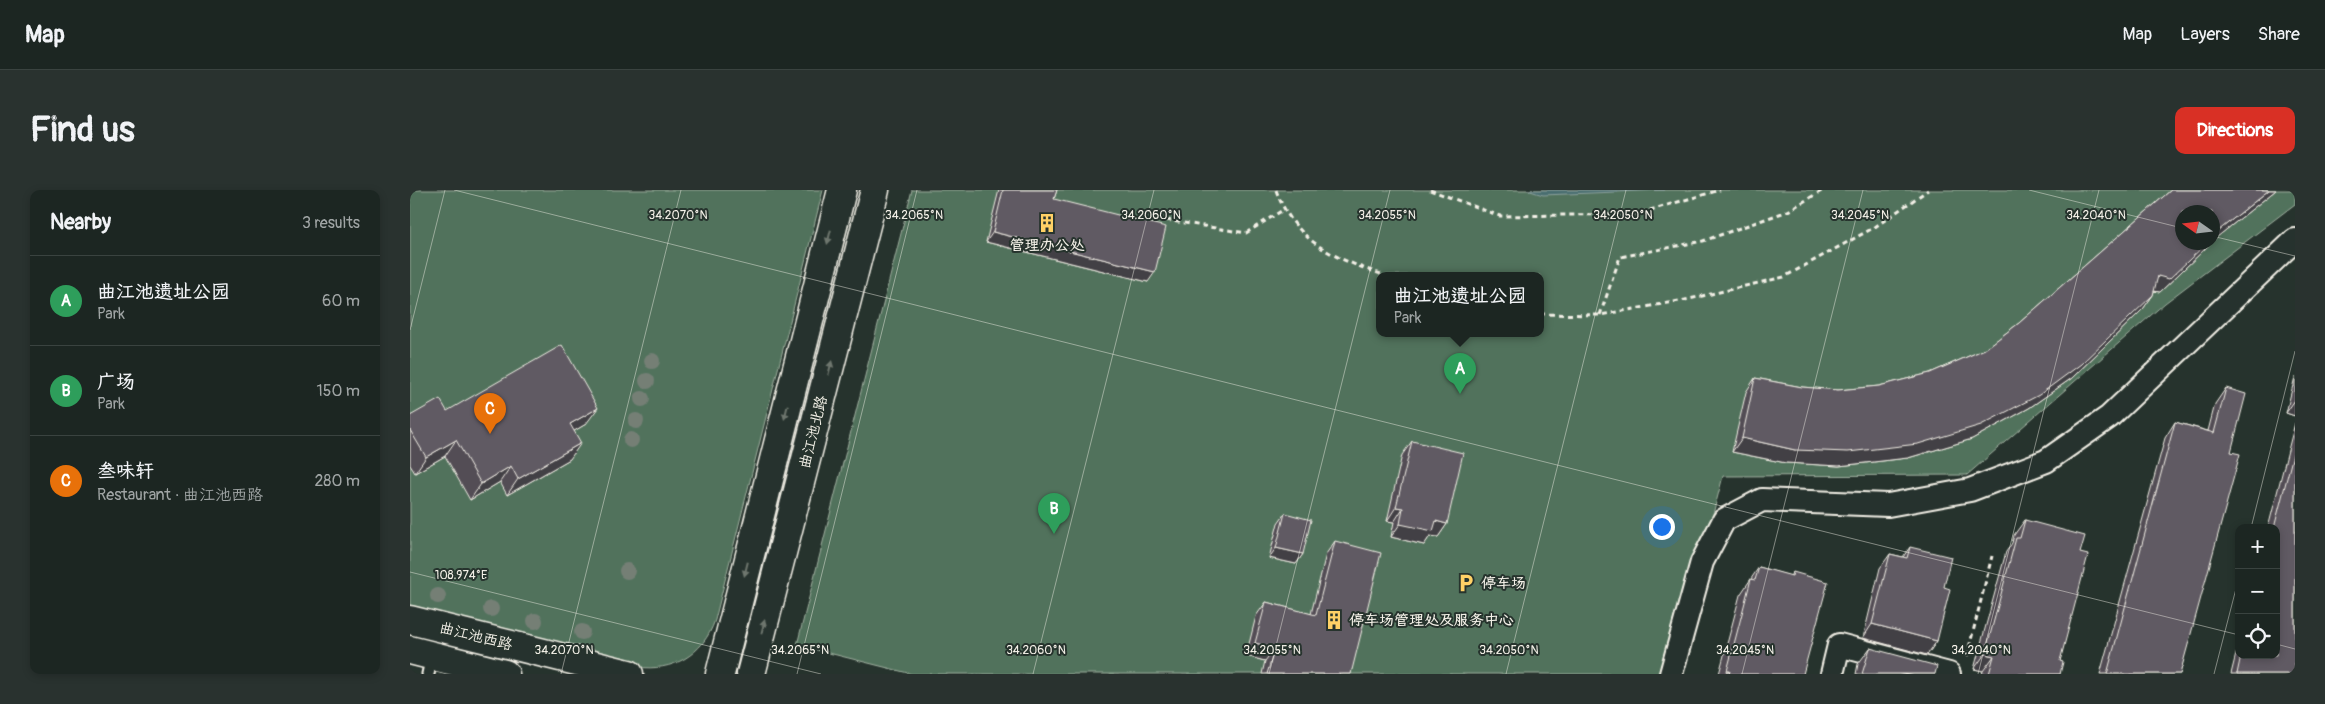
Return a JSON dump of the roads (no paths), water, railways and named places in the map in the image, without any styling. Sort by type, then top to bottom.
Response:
[{"type":"main road","name":"曲江池北路","points":[[720,674],[842,190]]},
{"type":"main road","name":"曲江池北路","points":[[751,674],[875,190]]},
{"type":"main road","name":"曲江池西路","points":[[410,620],[629,674]]},
{"type":"main road","name":"曲江池西路","points":[[423,660],[505,674]]},
{"type":"street","points":[[1671,674],[1702,562],[1724,520],[1762,500],[1888,505],[1970,490],[2046,461],[2109,417],[2295,240]]},
{"type":"street","points":[[1832,674],[1839,646],[1957,669]]},
{"type":"water","points":[[1527,190],[1665,190],[1543,195]]},
{"type":"place","name":"管理办公处","points":[[1047,223]]},
{"type":"place","name":"曲江池遗址公园","points":[[1460,394]]},
{"type":"place","name":"叁味轩","points":[[490,434]]},
{"type":"place","name":"广场","points":[[1054,534]]},
{"type":"place","name":"停车场","points":[[1466,583]]},
{"type":"place","name":"停车场管理处及服务中心","points":[[1334,620]]}]
